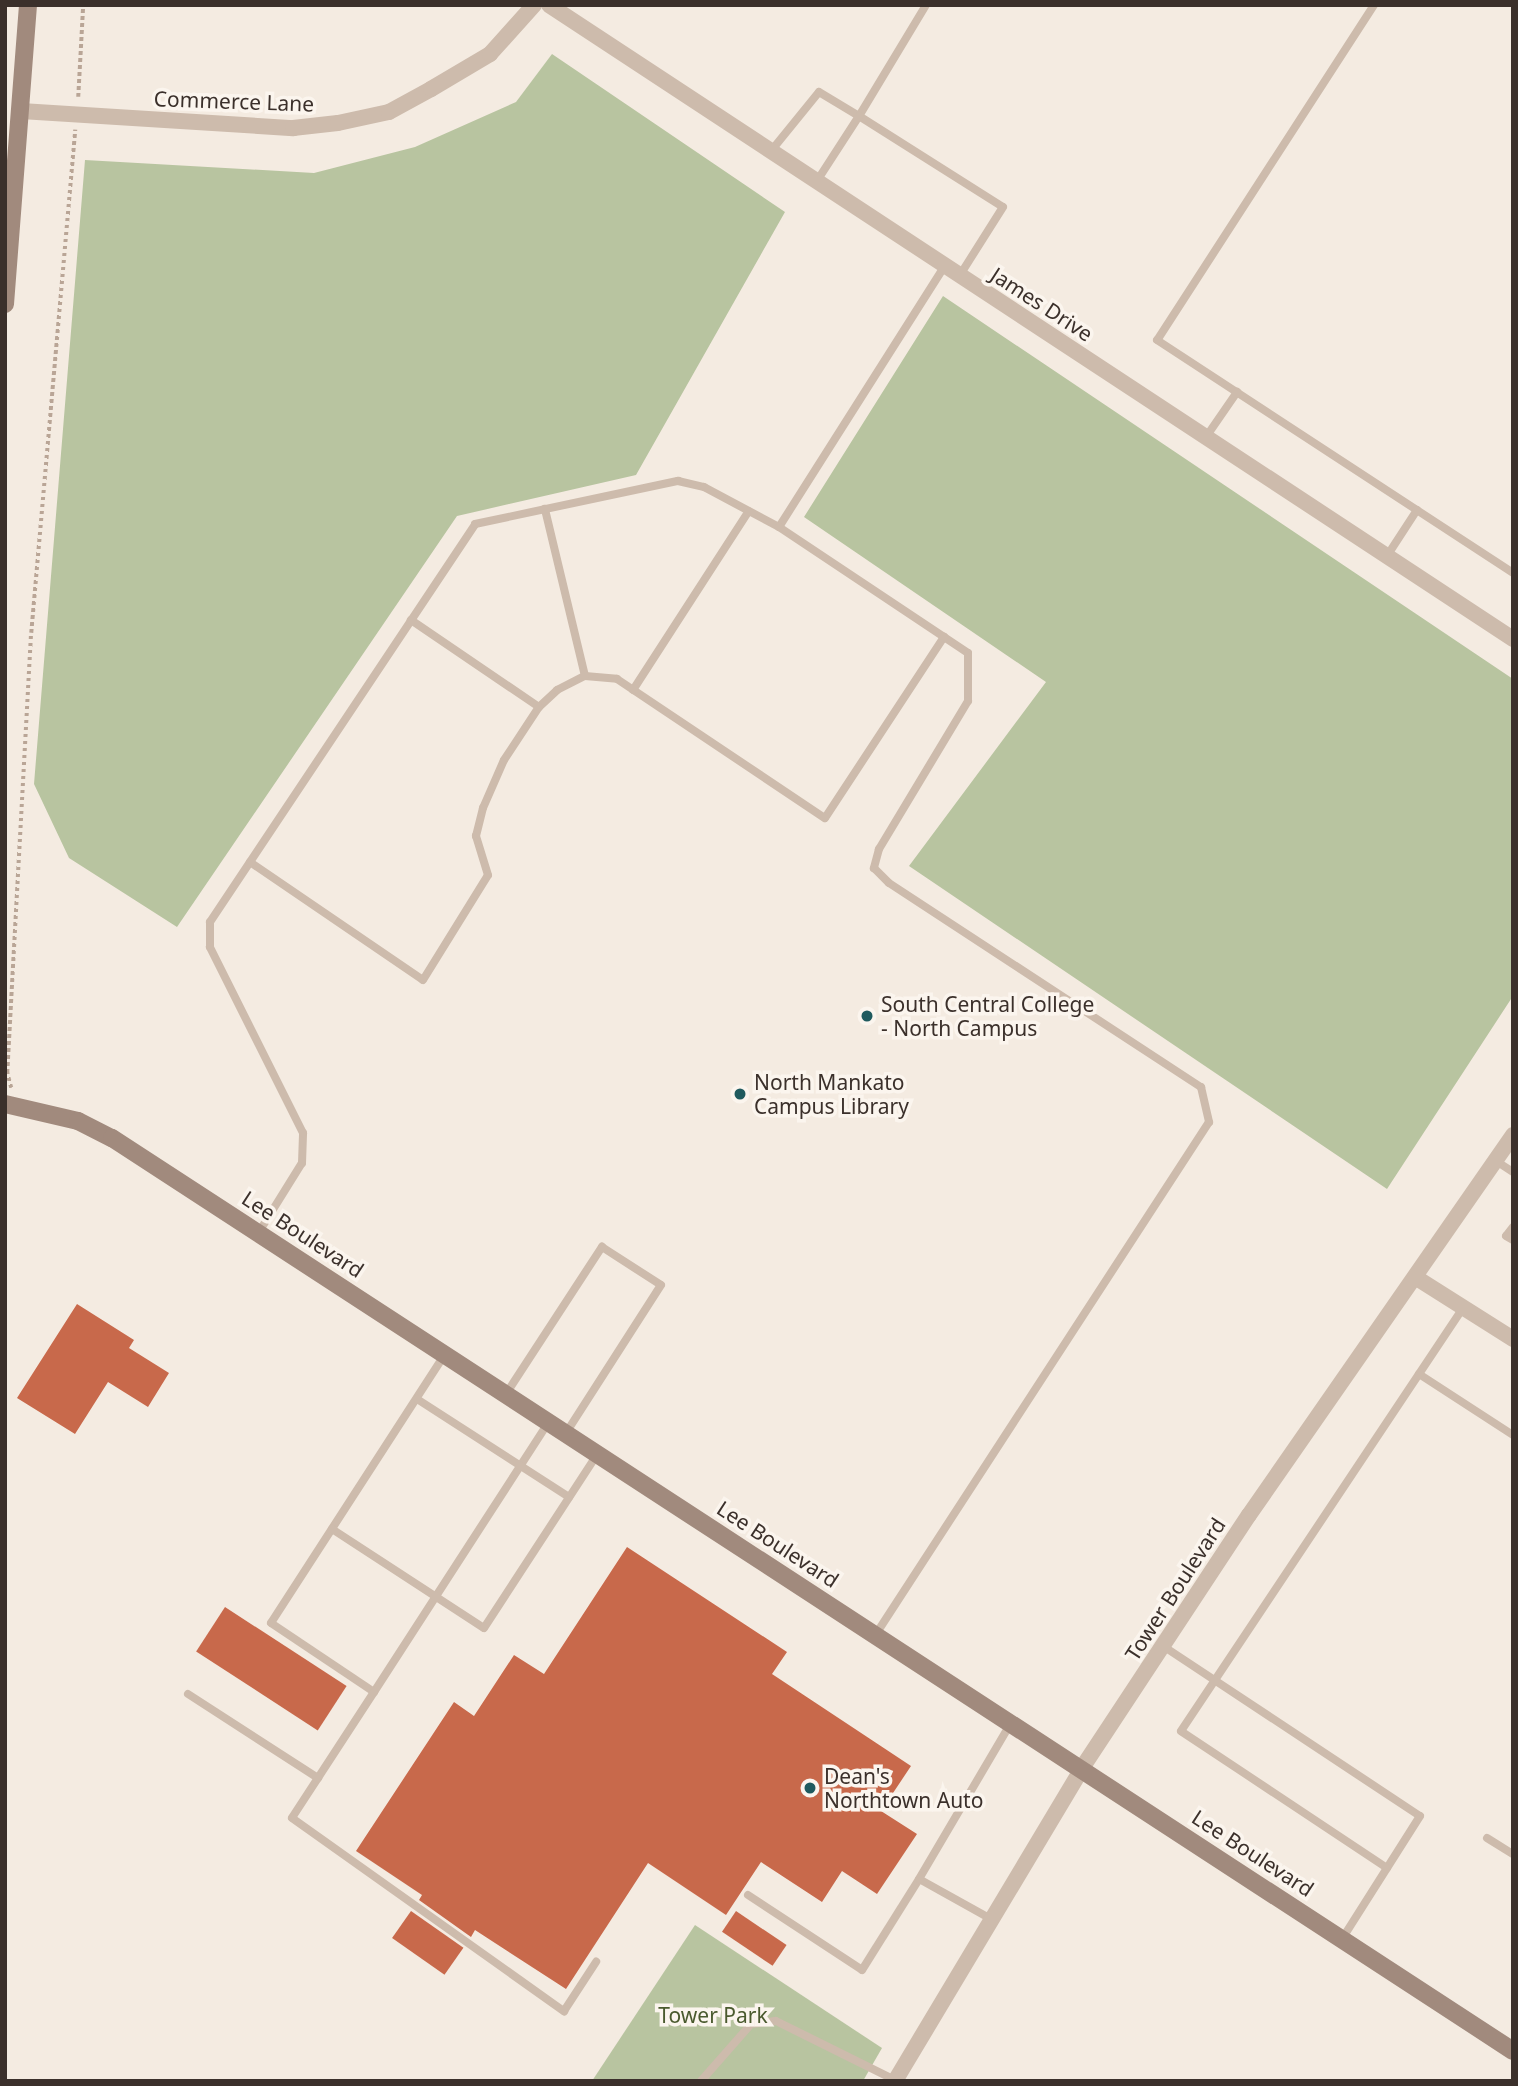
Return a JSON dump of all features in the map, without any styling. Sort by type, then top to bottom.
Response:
[{"type":"street","points":[[5,303],[28,5]]},
{"type":"street","name":"Commerce Lane","points":[[21,111],[293,128],[389,112],[490,54],[534,5]]},
{"type":"street","name":"James Drive","points":[[549,5],[1513,639]]},
{"type":"street","name":"Lee Boulevard","points":[[8,1105],[78,1121],[112,1138],[1513,2051]]},
{"type":"street","name":"Tower Boulevard","points":[[895,2081],[1082,1768],[1513,1135]]},
{"type":"street","points":[[1415,1276],[1513,1339]]},
{"type":"lane","points":[[817,181],[926,5]]},
{"type":"lane","points":[[1374,5],[1157,340],[1513,573]]},
{"type":"lane","points":[[771,151],[819,92],[1003,207],[960,275]]},
{"type":"lane","points":[[779,527],[945,265]]},
{"type":"lane","points":[[1206,437],[1237,392]]},
{"type":"lane","points":[[259,1232],[302,1163],[303,1133],[210,947],[210,922],[475,524],[678,481],[704,487],[779,527],[968,653],[968,701],[879,849],[874,868],[889,883],[1201,1087],[1209,1122],[876,1634]]},
{"type":"lane","points":[[545,509],[585,676]]},
{"type":"lane","points":[[1387,556],[1417,510]]},
{"type":"lane","points":[[633,690],[749,511]]},
{"type":"lane","points":[[411,620],[539,707]]},
{"type":"lane","points":[[250,862],[423,980],[488,875],[476,836],[483,808],[504,760],[539,707],[557,690],[585,676],[617,679],[825,818],[944,637]]},
{"type":"lane","points":[[1496,1161],[1513,1172]]},
{"type":"lane","points":[[1513,1227],[1506,1236],[1513,1240]]},
{"type":"lane","points":[[506,1394],[602,1248],[661,1285],[566,1433]]},
{"type":"lane","points":[[1387,1868],[1181,1731],[1463,1308]]},
{"type":"lane","points":[[374,1692],[271,1623],[445,1354]]},
{"type":"lane","points":[[1419,1374],[1513,1435]]},
{"type":"lane","points":[[417,1399],[569,1497]]},
{"type":"lane","points":[[549,1422],[292,1818],[564,2011],[596,1962]]},
{"type":"lane","points":[[332,1529],[484,1628],[598,1453]]},
{"type":"lane","points":[[1163,1646],[1420,1816],[1342,1939]]},
{"type":"lane","points":[[188,1694],[318,1778]]},
{"type":"lane","points":[[748,1895],[862,1970],[1012,1723]]},
{"type":"lane","points":[[1487,1838],[1513,1854]]},
{"type":"lane","points":[[919,1879],[991,1919]]},
{"type":"lane","points":[[701,2081],[751,2024],[776,2021],[895,2081]]},
{"type":"path","points":[[8,1105],[7,1073],[31,633],[77,114],[83,5]]},
{"type":"green space","points":[[552,54],[785,212],[636,475],[457,516],[177,927],[69,858],[34,784],[85,160],[314,173],[415,147],[516,102]]},
{"type":"green space","points":[[943,296],[1513,679],[1513,996],[1387,1189],[909,866],[1046,682],[804,517]]},
{"type":"green space","name":"Tower Park","points":[[695,1925],[882,2048],[863,2081],[592,2081]]},
{"type":"building","points":[[77,1304],[134,1340],[129,1348],[169,1373],[148,1407],[108,1382],[75,1434],[17,1398]]},
{"type":"building","points":[[627,1547],[787,1652],[772,1674],[911,1766],[881,1811],[917,1834],[877,1894],[842,1871],[822,1902],[761,1862],[726,1915],[648,1863],[566,1989],[475,1930],[471,1937],[419,1900],[422,1895],[356,1851],[454,1702],[474,1716],[514,1655],[544,1674]]},
{"type":"building","points":[[225,1607],[347,1686],[318,1730],[196,1651]]},
{"type":"building","points":[[411,1911],[463,1948],[444,1975],[392,1938]]},
{"type":"building","points":[[736,1911],[787,1945],[773,1966],[722,1932]]},
{"type":"place","name":"South Central College - North Campus","points":[[867,1016]]},
{"type":"place","name":"North Mankato Campus Library","points":[[740,1094]]},
{"type":"place","name":"Dean's Northtown Auto","points":[[810,1788]]}]
